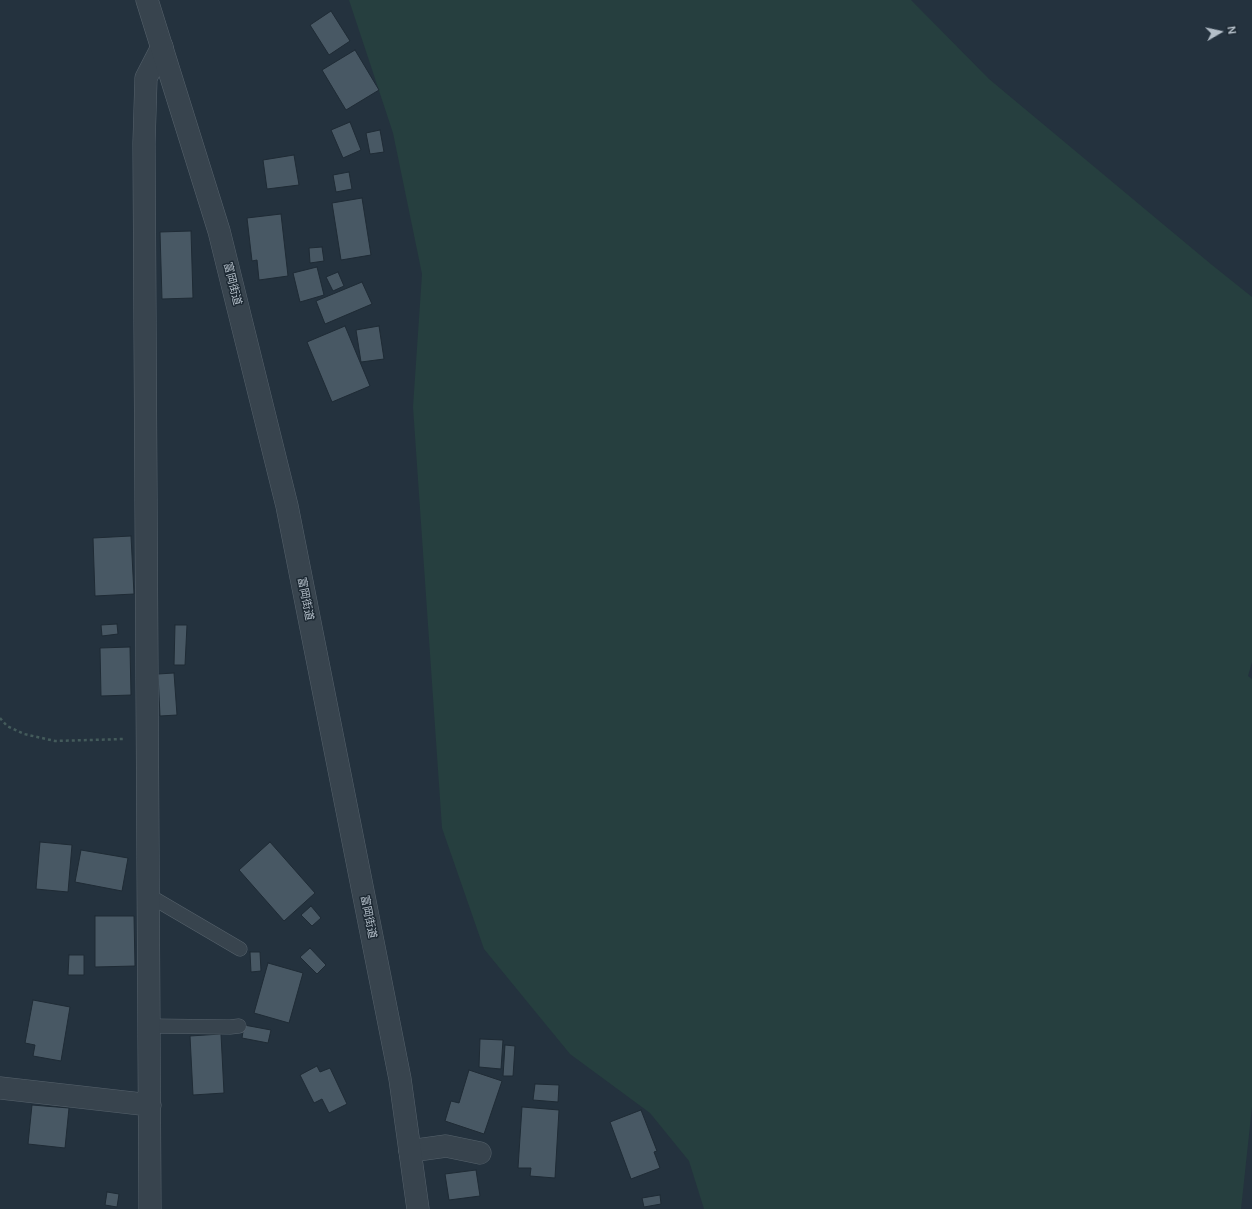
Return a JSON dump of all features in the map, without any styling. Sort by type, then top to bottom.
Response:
[{"type":"street","name":"富岡街道","points":[[147,0],[219,232],[287,506],[400,1079],[418,1209]]},
{"type":"street","points":[[150,1209],[144,128],[146,78],[162,47]]},
{"type":"street","points":[[0,1088],[150,1105]]},
{"type":"street","points":[[410,1151],[446,1146],[480,1153]]},
{"type":"lane","points":[[148,895],[240,949]]},
{"type":"lane","points":[[149,1026],[238,1026]]},
{"type":"path","points":[[0,718],[7,726],[24,734],[55,741],[147,738]]},
{"type":"green space","points":[[349,0],[911,0],[989,79],[1252,297],[1252,662],[1248,676],[1252,679],[1252,1107],[1241,1209],[704,1209],[689,1161],[650,1113],[570,1054],[484,949],[442,828],[413,407],[422,274],[393,133]]},
{"type":"building","points":[[331,11],[350,41],[329,55],[310,25]]},
{"type":"building","points":[[355,50],[379,90],[346,110],[322,70]]},
{"type":"building","points":[[350,122],[361,150],[343,158],[331,130]]},
{"type":"building","points":[[380,130],[384,152],[370,154],[366,133]]},
{"type":"building","points":[[294,155],[299,185],[267,189],[263,160]]},
{"type":"building","points":[[349,172],[352,189],[336,192],[333,175]]},
{"type":"building","points":[[362,198],[371,255],[341,260],[332,203]]},
{"type":"building","points":[[281,214],[288,276],[259,280],[257,260],[252,261],[247,218]]},
{"type":"building","points":[[191,231],[193,298],[162,299],[160,232]]},
{"type":"building","points":[[322,247],[324,261],[310,263],[309,248]]},
{"type":"building","points":[[317,267],[324,295],[300,302],[293,273]]},
{"type":"building","points":[[338,272],[344,286],[333,291],[326,277]]},
{"type":"building","points":[[362,282],[372,304],[325,324],[316,301]]},
{"type":"building","points":[[345,326],[370,386],[332,402],[307,342]]},
{"type":"building","points":[[379,326],[384,359],[361,362],[356,330]]},
{"type":"building","points":[[131,536],[134,594],[95,596],[93,538]]},
{"type":"building","points":[[117,624],[118,634],[102,636],[101,625]]},
{"type":"building","points":[[175,625],[187,625],[185,665],[174,665]]},
{"type":"building","points":[[130,647],[131,695],[101,696],[100,648]]},
{"type":"building","points":[[174,673],[177,715],[160,716],[158,674]]},
{"type":"building","points":[[40,842],[72,845],[68,892],[36,889]]},
{"type":"building","points":[[270,842],[315,893],[284,921],[239,870]]},
{"type":"building","points":[[81,850],[128,858],[122,891],[75,882]]},
{"type":"building","points":[[311,906],[321,918],[312,926],[301,915]]},
{"type":"building","points":[[95,916],[134,916],[135,966],[95,967]]},
{"type":"building","points":[[310,948],[326,965],[317,974],[300,957]]},
{"type":"building","points":[[250,952],[260,952],[261,971],[251,972]]},
{"type":"building","points":[[69,955],[84,955],[84,975],[68,975]]},
{"type":"building","points":[[268,963],[303,973],[289,1023],[254,1013]]},
{"type":"building","points":[[33,1000],[70,1007],[61,1061],[33,1056],[35,1045],[25,1043]]},
{"type":"building","points":[[244,1025],[271,1030],[268,1043],[242,1038]]},
{"type":"building","points":[[221,1034],[224,1093],[193,1095],[190,1036]]},
{"type":"building","points":[[480,1039],[503,1040],[501,1069],[479,1067]]},
{"type":"building","points":[[505,1045],[515,1046],[513,1076],[503,1076]]},
{"type":"building","points":[[317,1066],[320,1072],[330,1068],[347,1104],[329,1113],[322,1099],[314,1103],[300,1075]]},
{"type":"building","points":[[469,1070],[502,1081],[484,1134],[445,1121],[451,1101],[459,1103]]},
{"type":"building","points":[[535,1084],[559,1085],[558,1102],[533,1100]]},
{"type":"building","points":[[32,1105],[69,1108],[65,1148],[28,1144]]},
{"type":"building","points":[[522,1107],[559,1110],[555,1178],[530,1176],[531,1168],[518,1168]]},
{"type":"building","points":[[641,1110],[657,1151],[654,1152],[660,1168],[631,1179],[610,1122]]},
{"type":"building","points":[[476,1170],[480,1196],[449,1200],[445,1174]]},
{"type":"building","points":[[107,1192],[119,1194],[117,1207],[105,1205]]},
{"type":"building","points":[[660,1195],[661,1204],[644,1207],[642,1198]]}]
